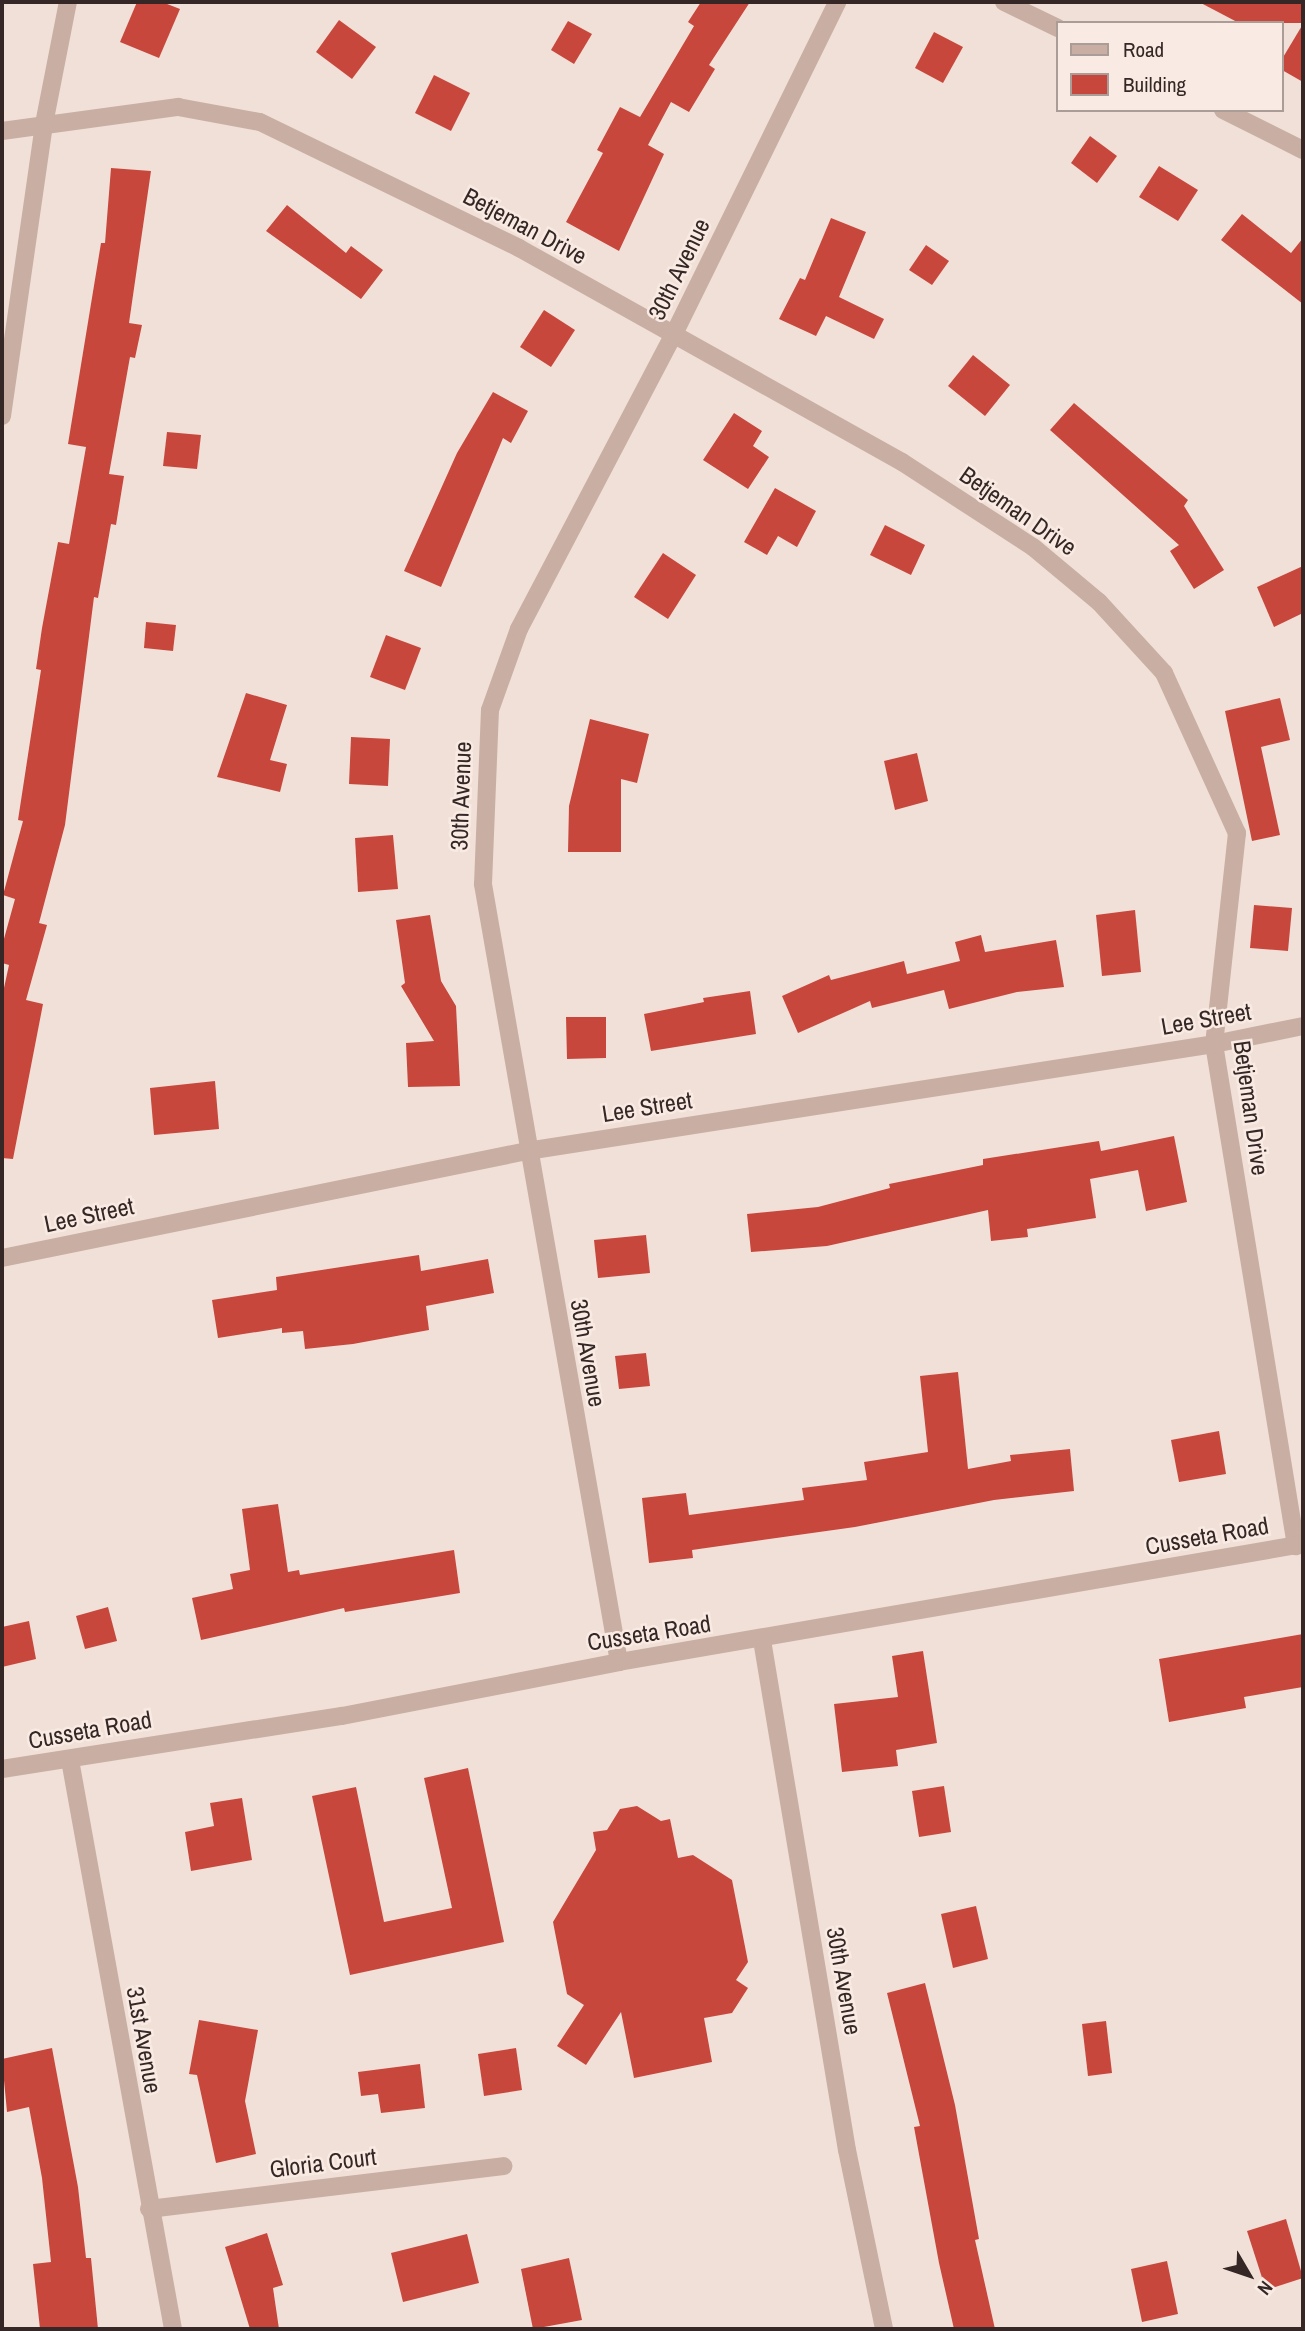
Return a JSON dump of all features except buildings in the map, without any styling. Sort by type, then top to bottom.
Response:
[{"type":"street","points":[[2,416],[44,124],[68,2]]},
{"type":"street","name":"30th Avenue","points":[[619,1662],[527,1151],[483,884],[483,797],[490,710],[519,629],[673,336],[837,2]]},
{"type":"street","points":[[1004,2],[1056,27]]},
{"type":"street","name":"Betjeman Drive","points":[[2,131],[177,107],[260,122],[519,248],[902,462],[1033,547],[1099,602],[1164,673],[1237,833],[1214,1044],[1300,1545]]},
{"type":"street","points":[[1227,112],[1303,150]]},
{"type":"street","name":"Lee Street","points":[[2,1258],[527,1151],[1214,1044],[1303,1026]]},
{"type":"street","name":"Cusseta Road","points":[[2,1769],[342,1716],[619,1662],[762,1640],[1300,1545]]},
{"type":"street","name":"30th Avenue","points":[[762,1640],[847,2150],[884,2329]]},
{"type":"street","name":"31st Avenue","points":[[70,1760],[149,2209],[173,2329]]},
{"type":"street","name":"Gloria Court","points":[[149,2209],[502,2166]]}]
